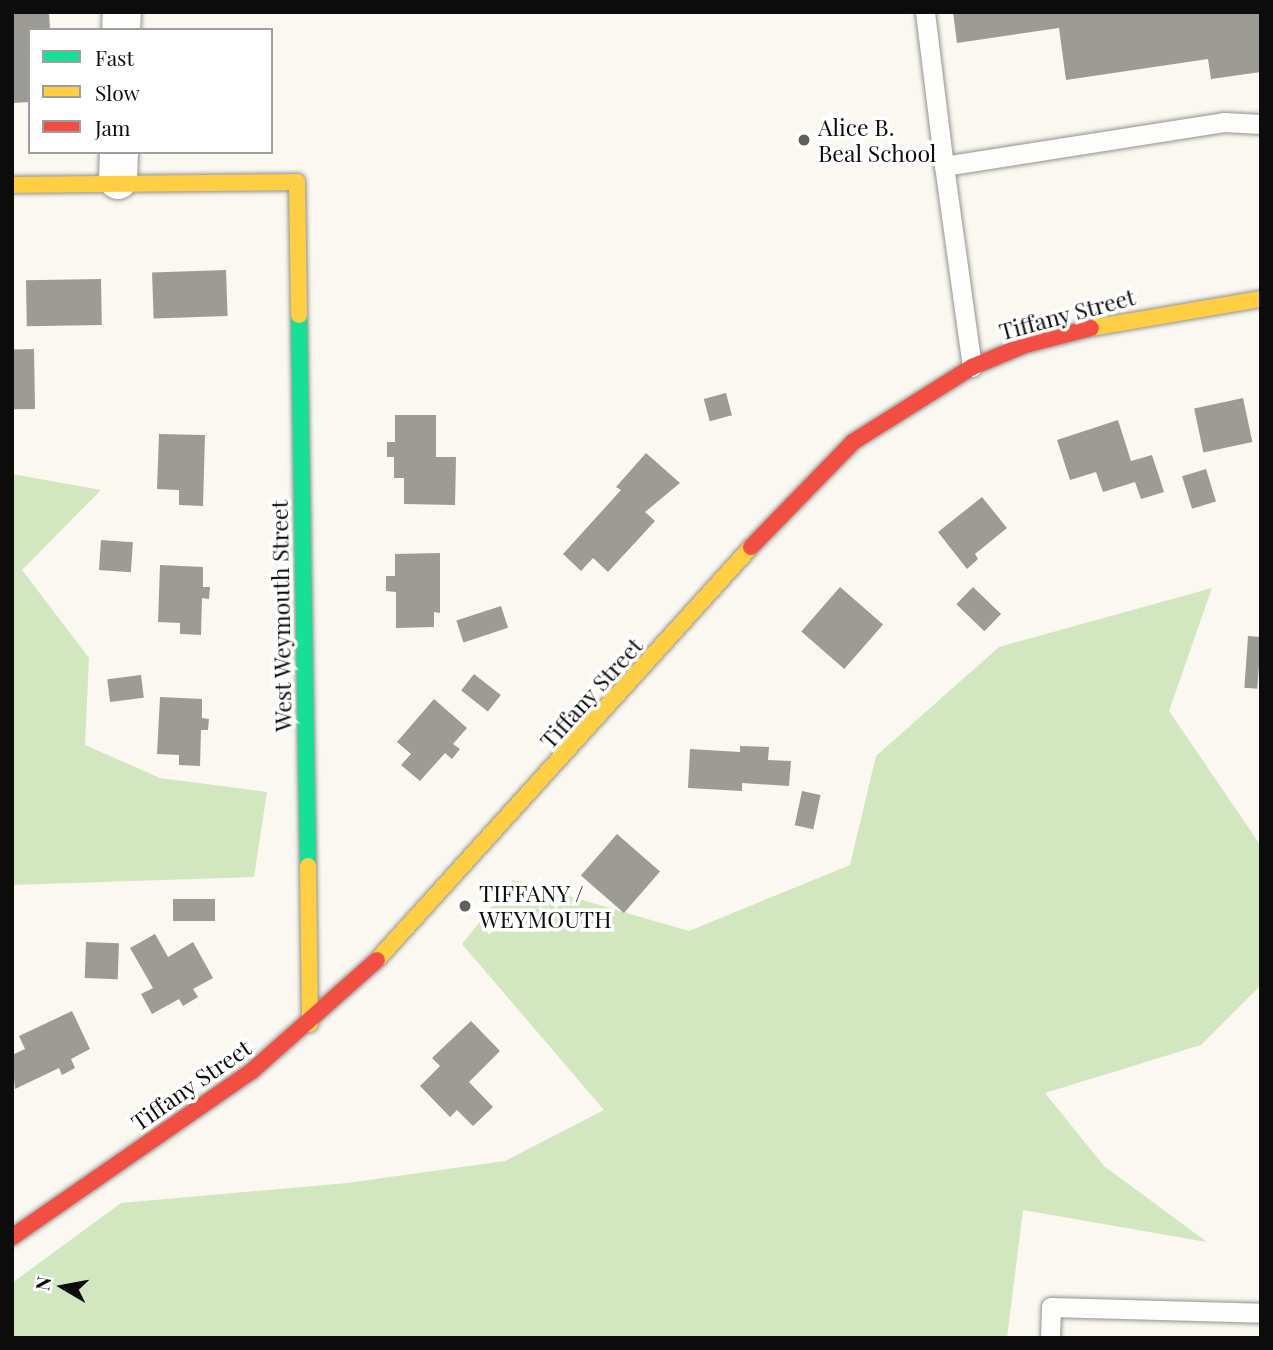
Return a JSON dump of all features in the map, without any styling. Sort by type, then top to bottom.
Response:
[{"type":"main road","points":[[12,185],[118,166]]},
{"type":"main road","name":"West Weymouth Street","points":[[118,166],[298,182],[310,1024]]},
{"type":"main road","name":"Tiffany Street","points":[[12,1237],[252,1071],[310,1024],[429,908],[802,490],[853,442],[972,368],[1025,345],[1084,328],[1261,299]]},
{"type":"lane","points":[[925,12],[972,368]]},
{"type":"lane","points":[[944,166],[1224,122],[1261,124]]},
{"type":"lane","points":[[1050,1338],[1051,1307],[1261,1313]]},
{"type":"green space","points":[[12,474],[101,490],[22,570],[89,658],[85,745],[160,778],[267,792],[254,877],[12,885]]},
{"type":"green space","points":[[1212,588],[1169,711],[1261,846],[1261,985],[1201,1045],[1045,1093],[1104,1166],[1207,1242],[1023,1210],[1007,1338],[12,1338],[12,1283],[121,1203],[347,1183],[505,1161],[604,1110],[462,944],[513,880],[689,931],[850,865],[876,756],[999,647]]},
{"type":"building","points":[[12,12],[49,12],[50,28],[28,28],[28,102],[12,103]]},
{"type":"building","points":[[953,12],[1261,12],[1261,72],[1211,79],[1208,59],[1066,80],[1059,28],[957,43]]},
{"type":"building","points":[[226,270],[228,316],[154,319],[152,273]]},
{"type":"building","points":[[101,279],[102,325],[27,326],[26,280]]},
{"type":"building","points":[[12,349],[34,349],[35,409],[13,409]]},
{"type":"building","points":[[726,393],[732,415],[710,421],[704,399]]},
{"type":"building","points":[[1243,398],[1252,442],[1203,452],[1194,408]]},
{"type":"building","points":[[395,415],[436,415],[436,457],[456,457],[455,505],[404,504],[404,478],[394,478],[394,457],[387,457],[387,442],[395,442]]},
{"type":"building","points":[[1118,420],[1131,461],[1152,455],[1164,492],[1141,499],[1135,482],[1103,492],[1096,472],[1070,480],[1057,440]]},
{"type":"building","points":[[159,434],[205,435],[203,506],[179,505],[179,490],[157,489]]},
{"type":"building","points":[[646,453],[680,483],[645,512],[655,521],[608,572],[593,558],[581,571],[563,554],[621,490],[616,487]]},
{"type":"building","points":[[1206,469],[1216,502],[1192,509],[1182,476]]},
{"type":"building","points":[[982,497],[1007,528],[975,554],[978,559],[967,569],[938,532]]},
{"type":"building","points":[[101,540],[133,542],[131,572],[99,570]]},
{"type":"building","points":[[440,553],[440,613],[434,612],[434,627],[396,628],[396,592],[386,591],[386,576],[395,576],[395,554]]},
{"type":"building","points":[[160,565],[203,567],[203,587],[210,587],[209,599],[202,598],[201,635],[180,634],[180,623],[158,622]]},
{"type":"building","points":[[840,587],[883,624],[844,669],[801,632]]},
{"type":"building","points":[[973,587],[1001,614],[984,631],[956,604]]},
{"type":"building","points":[[501,606],[508,628],[463,642],[456,621]]},
{"type":"building","points":[[1248,636],[1261,637],[1257,689],[1244,688]]},
{"type":"building","points":[[474,674],[501,695],[488,711],[461,691]]},
{"type":"building","points":[[141,675],[144,698],[110,702],[107,679]]},
{"type":"building","points":[[160,697],[202,699],[202,718],[209,719],[208,730],[201,730],[200,766],[179,765],[179,755],[157,754]]},
{"type":"building","points":[[434,699],[467,728],[453,744],[460,749],[452,759],[445,753],[420,781],[401,765],[411,754],[397,742]]},
{"type":"building","points":[[740,746],[769,747],[768,760],[791,761],[789,786],[742,783],[742,791],[688,788],[690,749],[740,752]]},
{"type":"building","points":[[802,791],[821,795],[813,829],[795,825]]},
{"type":"building","points":[[617,834],[660,871],[624,913],[581,876]]},
{"type":"building","points":[[173,899],[215,899],[215,921],[173,921]]},
{"type":"building","points":[[155,934],[168,957],[193,942],[213,978],[193,989],[198,997],[183,1006],[179,999],[152,1014],[141,994],[153,988],[130,948]]},
{"type":"building","points":[[86,942],[119,943],[118,979],[85,978]]},
{"type":"building","points":[[72,1011],[90,1049],[71,1059],[75,1068],[62,1075],[59,1068],[15,1089],[12,1055],[25,1049],[19,1036]]},
{"type":"building","points":[[471,1021],[500,1051],[469,1082],[493,1107],[473,1126],[457,1110],[450,1117],[420,1086],[440,1066],[432,1058]]},
{"type":"traffic: fast","points":[[299,315],[308,866]]},
{"type":"traffic: slow","points":[[12,185],[297,182],[299,315]]},
{"type":"traffic: slow","points":[[1091,328],[1261,299]]},
{"type":"traffic: slow","points":[[377,960],[751,547]]},
{"type":"traffic: slow","points":[[308,866],[310,1024]]},
{"type":"traffic: jam","points":[[751,547],[853,442],[972,367],[1025,345],[1091,328]]},
{"type":"traffic: jam","points":[[12,1237],[252,1071],[377,960]]},
{"type":"place","name":"Alice B. Beal School","points":[[804,140]]},
{"type":"place","name":"TIFFANY / WEYMOUTH","points":[[465,906]]}]
